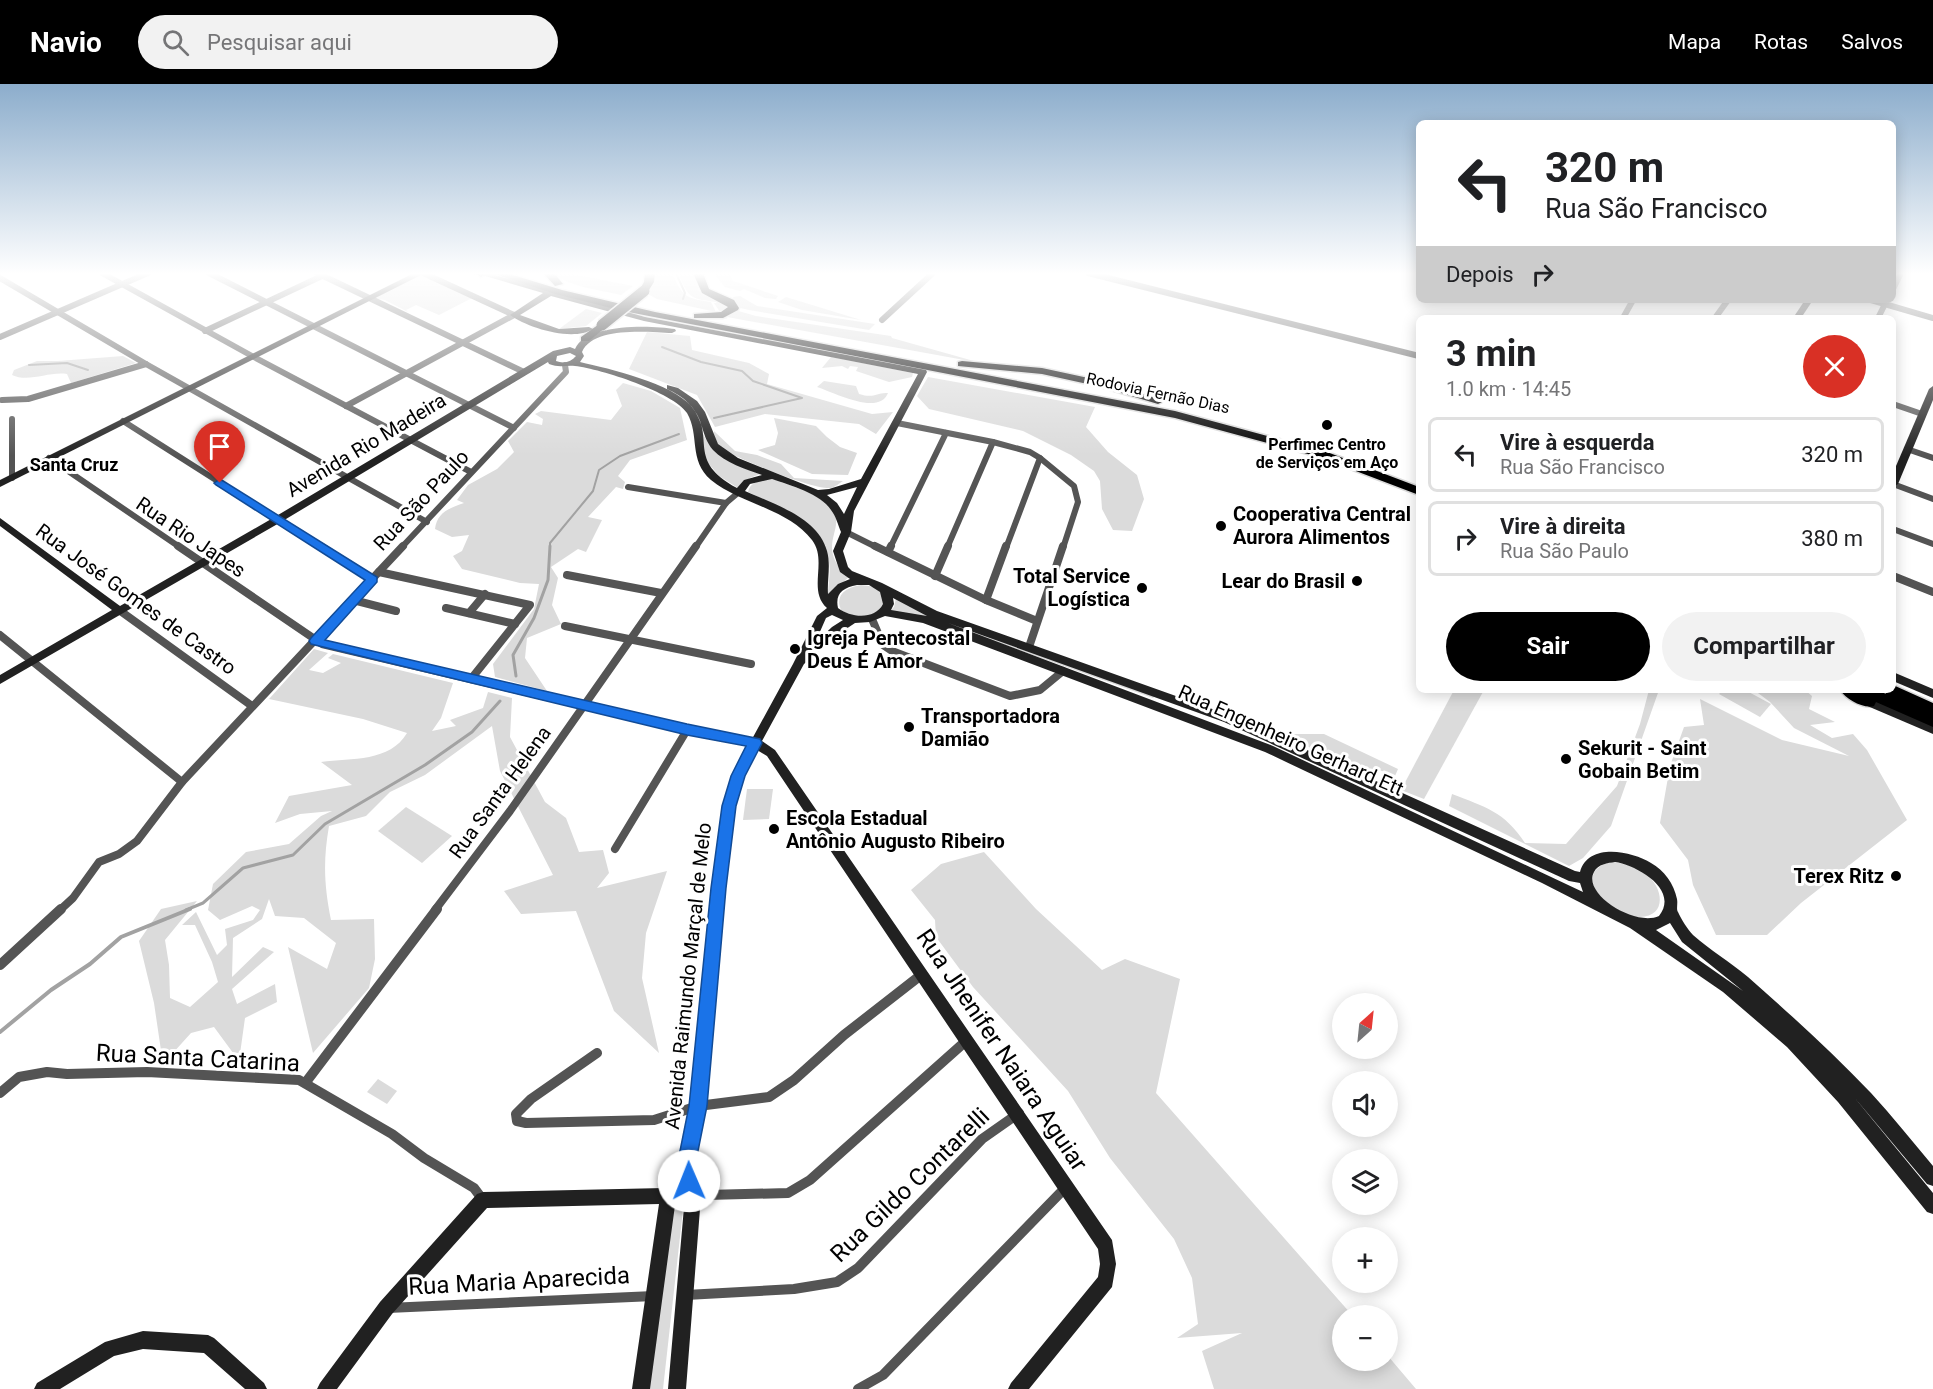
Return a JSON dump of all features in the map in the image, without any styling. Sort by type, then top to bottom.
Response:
[{"type":"highway","name":"Rodovia Fernão Dias","points":[[756,334],[1161,410],[1219,423],[1323,454],[1416,492]]},
{"type":"highway","name":"Rodovia Fernão Dias","points":[[791,334],[1164,402],[1281,432],[1416,479]]},
{"type":"highway","points":[[923,372],[1184,422],[1416,492]]},
{"type":"highway","points":[[1896,692],[1933,708]]},
{"type":"highway","points":[[1866,696],[1933,721]]},
{"type":"main road","points":[[0,484],[298,334]]},
{"type":"main road","points":[[574,359],[579,344],[587,334]]},
{"type":"main road","name":"Avenida Rio Madeira","points":[[0,680],[278,520],[528,369],[556,357],[587,334]]},
{"type":"main road","points":[[693,334],[761,342]]},
{"type":"main road","points":[[556,357],[574,359],[659,388],[674,396],[692,413],[697,450],[703,465],[715,477],[739,492],[772,506],[806,527],[819,543],[825,560],[822,595],[825,602],[837,615],[851,621],[872,619],[883,612],[888,600],[883,589],[844,569],[838,551],[846,532],[849,511],[923,372],[720,334]]},
{"type":"main road","points":[[556,357],[587,361],[645,377],[683,393],[695,403],[703,417],[712,445],[737,463],[814,493],[833,504],[846,532]]},
{"type":"main road","points":[[1896,476],[1933,389]]},
{"type":"main road","points":[[739,492],[747,482],[772,476]]},
{"type":"main road","points":[[814,493],[830,492],[866,481]]},
{"type":"main road","name":"Rua José Gomes de Castro","points":[[0,521],[119,610]]},
{"type":"main road","points":[[832,608],[833,593],[838,588],[852,582],[868,582]]},
{"type":"main road","name":"Rua Engenheiro Gerhard Ett","points":[[883,589],[933,614],[1029,647],[1225,725],[1574,877],[1586,878],[1588,888],[1604,909]]},
{"type":"main road","name":"Avenida Raimundo Marçal de Melo","points":[[641,1389],[668,1196],[686,1166],[698,1106],[717,900],[729,806],[738,776],[755,743],[799,664],[822,616],[832,608]]},
{"type":"main road","name":"Rua Engenheiro Gerhard Ett","points":[[883,612],[925,619],[1063,672],[1225,725],[1269,749],[1503,858],[1624,921],[1635,924],[1701,966],[1761,1015],[1812,1062],[1933,1206]]},
{"type":"main road","name":"Avenida Raimundo Marçal de Melo","points":[[799,664],[836,630],[851,621]]},
{"type":"main road","points":[[1896,677],[1933,694]]},
{"type":"main road","points":[[1866,696],[1933,729]]},
{"type":"main road","name":"Rua Jhenifer Naiara Aguiar","points":[[755,743],[771,753],[966,1041],[1018,1113],[1106,1246],[1108,1264],[1106,1281],[1017,1389]]},
{"type":"main road","points":[[1586,878],[1588,869],[1594,861],[1603,857],[1615,856],[1641,863],[1653,871],[1666,886],[1672,903],[1670,912],[1665,919],[1657,923],[1635,924]]},
{"type":"main road","points":[[1670,912],[1687,938],[1741,980],[1823,1054],[1866,1099],[1933,1178]]},
{"type":"main road","name":"Avenida Raimundo Marçal de Melo","points":[[677,1389],[693,1196],[686,1166]]},
{"type":"main road","points":[[326,1389],[386,1308],[483,1200],[668,1196]]},
{"type":"main road","points":[[44,1389],[111,1348],[143,1340],[208,1344],[258,1389]]},
{"type":"street","points":[[96,334],[427,522]]},
{"type":"street","points":[[210,334],[471,472]]},
{"type":"street","points":[[330,334],[514,428]]},
{"type":"street","points":[[444,334],[528,369]]},
{"type":"street","points":[[346,406],[480,334]]},
{"type":"street","points":[[1328,334],[1416,356]]},
{"type":"street","name":"Rua São Paulo","points":[[0,965],[73,898],[99,862],[119,854],[136,841],[182,782],[427,522],[566,372],[574,359]]},
{"type":"street","points":[[2,400],[28,399],[146,364]]},
{"type":"street","points":[[1896,405],[1922,414]]},
{"type":"street","points":[[12,419],[12,478]]},
{"type":"street","points":[[123,421],[372,579]]},
{"type":"street","points":[[897,423],[993,442],[1030,452],[1074,486],[1078,502],[1029,647]]},
{"type":"street","points":[[888,552],[946,433]]},
{"type":"street","points":[[935,576],[993,442]]},
{"type":"street","points":[[1907,449],[1933,458]]},
{"type":"street","points":[[986,600],[1040,458]]},
{"type":"street","name":"Rua Rio Japes","points":[[49,459],[315,641]]},
{"type":"street","points":[[1896,485],[1933,499]]},
{"type":"street","points":[[628,488],[726,503]]},
{"type":"street","name":"Rua Santa Helena","points":[[306,1082],[510,811],[726,503],[739,492]]},
{"type":"street","points":[[1896,530],[1933,544]]},
{"type":"street","points":[[846,532],[986,600],[1037,621]]},
{"type":"street","points":[[379,572],[530,605],[471,680]]},
{"type":"street","points":[[567,575],[661,594]]},
{"type":"street","points":[[1896,577],[1933,592]]},
{"type":"street","points":[[469,613],[485,594]]},
{"type":"street","points":[[353,600],[396,611]]},
{"type":"street","points":[[446,608],[515,624]]},
{"type":"street","name":"Rua José Gomes de Castro","points":[[119,610],[252,706]]},
{"type":"street","points":[[872,619],[883,645],[892,651],[1010,696],[1025,696],[1036,692],[1055,681],[1063,672]]},
{"type":"street","points":[[565,626],[752,664]]},
{"type":"street","points":[[0,634],[182,782]]},
{"type":"street","points":[[315,641],[471,680],[687,730],[755,743]]},
{"type":"street","points":[[615,849],[687,730]]},
{"type":"street","points":[[597,1053],[531,1099],[516,1114],[517,1121],[526,1123],[654,1120],[698,1106],[769,1097],[794,1080],[844,1035],[921,975]]},
{"type":"street","points":[[668,1196],[788,1192],[810,1180],[966,1041]]},
{"type":"street","name":"Rua Santa Catarina","points":[[0,1093],[19,1077],[47,1072],[67,1074],[147,1072],[293,1079],[306,1082],[392,1134],[424,1158],[474,1188],[483,1200]]},
{"type":"street","name":"Rua Gildo Contarelli","points":[[686,1295],[794,1289],[837,1282],[858,1268],[982,1139],[1018,1113]]},
{"type":"street","points":[[858,1389],[883,1375],[1066,1187]]},
{"type":"street","name":"Rua Maria Aparecida","points":[[386,1308],[654,1296]]},
{"type":"shaded area","points":[[646,334],[690,336],[692,350],[749,363],[769,374],[767,384],[872,414],[893,412],[876,434],[859,424],[765,414],[715,427],[697,395],[629,369]]},
{"type":"shaded area","points":[[820,334],[891,336],[981,363]]},
{"type":"shaded area","points":[[123,356],[136,363],[71,383],[67,374],[25,378],[12,375],[14,370],[37,361]]},
{"type":"shaded area","points":[[831,357],[913,373],[912,377],[889,382],[856,371],[858,367],[822,368]]},
{"type":"shaded area","points":[[928,377],[1095,407],[1086,427],[1108,452],[1137,475],[1144,499],[1132,531],[1113,530],[1102,509],[1100,481],[1094,471],[1071,455],[1023,431],[929,409],[917,396]]},
{"type":"shaded area","points":[[824,381],[856,386],[859,394],[864,395],[888,393],[883,400],[866,403],[817,387]]},
{"type":"shaded area","points":[[623,383],[651,391],[680,408],[687,440],[630,460],[618,476],[625,482],[623,489],[616,487],[588,517],[602,520],[586,552],[578,549],[551,567],[558,578],[552,605],[561,624],[527,638],[525,658],[547,691],[495,677],[493,664],[534,609],[539,584],[520,583],[462,569],[453,556],[462,551],[469,535],[452,537],[435,529],[438,518],[464,503],[457,500],[468,485],[497,469],[514,452],[508,441],[527,422],[542,425],[543,419],[535,414],[541,411],[611,420],[622,406],[616,390]]},
{"type":"shaded area","points":[[774,418],[816,426],[840,447],[857,453],[848,475],[812,474],[758,450],[775,445],[778,433]]},
{"type":"shaded area","points":[[702,431],[706,440],[718,454],[760,474],[750,478],[738,488],[719,476],[703,457]]},
{"type":"shaded area","points":[[714,431],[735,451],[757,455],[781,464],[794,478],[843,481],[831,488],[822,487],[775,472],[721,448],[714,436]]},
{"type":"shaded area","points":[[772,479],[818,497],[835,514],[833,556],[838,566],[849,577],[828,595],[829,562],[818,537],[809,527],[786,511],[748,492],[754,483]]},
{"type":"shaded area","points":[[861,585],[876,587],[887,601],[876,615],[852,617],[841,610],[839,600],[843,592]]},
{"type":"shaded area","points":[[896,598],[1156,695],[1153,698],[994,641],[889,612],[894,607]]},
{"type":"shaded area","points":[[314,649],[328,653],[309,670],[323,673],[341,663],[328,658],[333,654],[453,683],[441,718],[432,731],[456,726],[450,720],[483,708],[488,692],[512,698],[510,737],[545,802],[566,818],[579,852],[603,850],[609,873],[597,888],[667,871],[646,933],[642,978],[659,1053],[614,1011],[576,911],[521,914],[504,891],[553,875],[500,771],[492,726],[425,775],[390,792],[366,816],[329,826],[325,873],[331,920],[374,919],[375,959],[369,988],[313,1053],[288,947],[327,969],[336,943],[304,918],[275,916],[269,899],[262,919],[233,938],[232,977],[263,947],[274,952],[232,989],[237,1004],[275,984],[277,1002],[245,1018],[239,1061],[214,1027],[191,1033],[163,1064],[154,1003],[139,941],[161,909],[197,901],[165,940],[169,965],[170,998],[190,1007],[218,982],[212,962],[195,925],[182,925],[196,912],[217,955],[227,945],[225,929],[253,920],[260,910],[252,906],[220,920],[208,910],[213,884],[246,852],[289,844],[321,816],[332,811],[300,814],[275,823],[289,796],[352,785],[321,762],[357,759],[380,754],[400,742],[407,733],[363,719],[269,699]]},
{"type":"shaded area","points":[[1452,693],[1482,693],[1424,799],[1401,790]]},
{"type":"shaded area","points":[[1648,693],[1658,693],[1611,826],[1583,858],[1569,866],[1449,806],[1452,794],[1493,811],[1517,832],[1525,843],[1566,844],[1617,786],[1640,724]]},
{"type":"shaded area","points":[[1751,693],[1771,704],[1760,717],[1719,694]]},
{"type":"shaded area","points":[[1758,693],[1808,693],[1812,696],[1809,709],[1835,722],[1810,725],[1832,738],[1853,734],[1867,750],[1907,820],[1801,903],[1767,935],[1716,935],[1693,885],[1688,860],[1660,823],[1670,766],[1684,727],[1704,725],[1700,699],[1782,740],[1849,756],[1794,728],[1770,702]]},
{"type":"shaded area","points":[[1240,714],[1290,734],[1324,734],[1398,769],[1395,776],[1374,768],[1371,777]]},
{"type":"shaded area","points":[[747,789],[773,789],[769,819],[743,820]]},
{"type":"shaded area","points":[[406,807],[452,836],[422,863],[378,831]]},
{"type":"shaded area","points":[[984,852],[1036,909],[1102,970],[1125,959],[1180,979],[1156,1093],[1343,1305],[1332,1305],[1332,1371],[1398,1371],[1398,1368],[1416,1389],[1214,1389],[1202,1351],[1242,1333],[1177,1338],[1198,1324],[1192,1278],[1174,1239],[1110,1158],[1068,1091],[973,987],[936,937],[935,920],[911,890],[941,864]]},
{"type":"shaded area","points":[[1611,862],[1634,867],[1652,880],[1660,900],[1655,912],[1640,917],[1629,915],[1617,910],[1598,894],[1593,884],[1593,875],[1598,868]]},
{"type":"shaded area","points":[[378,1079],[397,1091],[387,1104],[367,1092]]},
{"type":"shaded area","points":[[669,1210],[683,1210],[663,1389],[648,1389]]},
{"type":"waterway","points":[[662,347],[701,362],[742,371],[753,381],[802,398],[714,418]]},
{"type":"waterway","points":[[29,365],[67,363],[88,370]]},
{"type":"waterway","points":[[550,546],[550,543],[593,491],[599,470],[620,456],[679,434]]},
{"type":"waterway","points":[[516,676],[513,655],[534,618],[548,580],[550,546]]},
{"type":"waterway","points":[[186,910],[203,903],[243,868],[293,855],[325,824],[425,765],[472,732],[500,701]]},
{"type":"waterway","points":[[0,1032],[51,990],[90,964],[121,937],[190,909]]},
{"type":"place","name":"Perfimec Centro de Serviços em Aço","points":[[1327,425]]},
{"type":"place","name":"Cooperativa Central Aurora Alimentos","points":[[1221,526]]},
{"type":"place","name":"Lear do Brasil","points":[[1357,581]]},
{"type":"place","name":"Total Service Logística","points":[[1142,588]]},
{"type":"place","name":"Igreja Pentecostal Deus É Amor","points":[[795,649]]},
{"type":"place","name":"Transportadora Damião","points":[[909,727]]},
{"type":"place","name":"Sekurit - Saint Gobain Betim","points":[[1566,759]]},
{"type":"place","name":"Escola Estadual Antônio Augusto Ribeiro","points":[[774,829]]},
{"type":"place","name":"Terex Ritz","points":[[1896,876]]},
{"type":"district","name":"Santa Cruz","points":[[74,464]]},
{"type":"route","points":[[220,483],[372,579],[315,641],[561,701],[755,743],[738,776],[729,806],[698,1106],[686,1166],[689,1181]]}]
